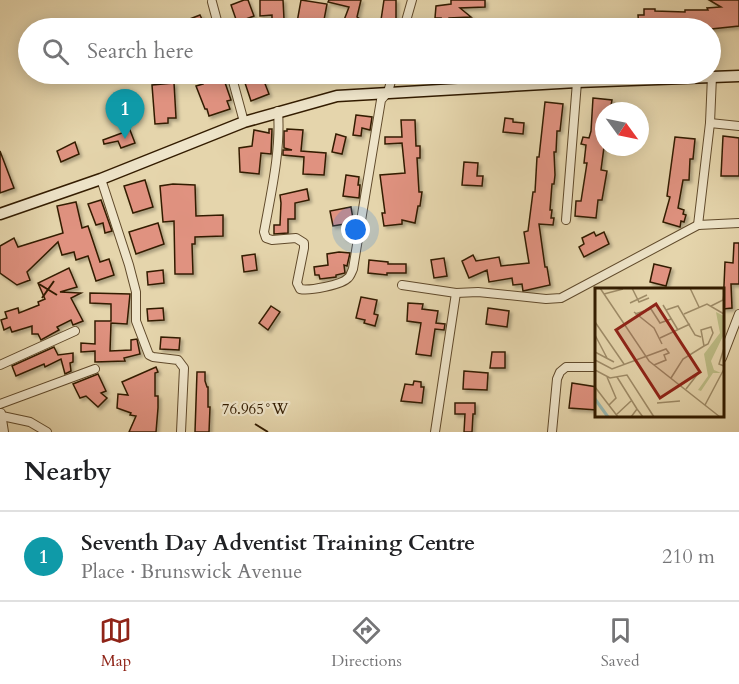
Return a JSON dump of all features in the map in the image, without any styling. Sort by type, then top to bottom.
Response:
[{"type":"main road","points":[[721,76],[739,76]]},
{"type":"main road","points":[[0,214],[101,179],[244,122],[337,96],[539,84]]},
{"type":"street","points":[[407,18],[412,0]]},
{"type":"street","points":[[212,2],[216,18]]},
{"type":"street","points":[[234,84],[244,122]]},
{"type":"street","points":[[278,111],[279,128],[264,232],[266,238],[272,240],[296,238],[304,243],[297,283],[300,289],[306,290],[342,283],[349,278],[353,269],[381,100],[388,92],[390,84]]},
{"type":"street","points":[[566,220],[577,84]]},
{"type":"street","points":[[698,225],[710,123],[712,84]]},
{"type":"street","points":[[710,123],[739,126]]},
{"type":"street","points":[[101,179],[129,265],[136,292],[136,321],[149,355],[178,360],[184,368],[182,432]]},
{"type":"street","points":[[402,285],[456,293],[478,292],[546,299],[561,298],[698,225],[739,223]]},
{"type":"street","points":[[435,432],[456,293]]},
{"type":"street","points":[[724,355],[739,314]]},
{"type":"street","points":[[0,365],[75,331]]},
{"type":"street","points":[[552,432],[557,379],[560,372],[566,367],[595,367]]},
{"type":"street","points":[[0,404],[95,369]]},
{"type":"street","points":[[4,432],[1,413],[30,422],[47,432]]},
{"type":"building","points":[[248,0],[254,16],[236,18],[231,5]]},
{"type":"building","points":[[260,0],[283,0],[284,18],[272,18],[272,15],[260,16]]},
{"type":"building","points":[[301,0],[327,4],[324,18],[298,18]]},
{"type":"building","points":[[329,0],[361,0],[358,18],[345,18],[349,7],[328,2]]},
{"type":"building","points":[[384,0],[396,0],[396,18],[381,18]]},
{"type":"building","points":[[451,0],[485,0],[485,7],[460,8],[471,17],[435,18],[436,6],[451,4]]},
{"type":"building","points":[[709,0],[739,0],[739,26],[721,28],[721,18],[638,18],[638,15],[644,15],[644,9],[685,12],[685,10],[708,10],[707,8],[721,7]]},
{"type":"building","points":[[174,84],[176,118],[168,118],[168,123],[155,124],[152,85]]},
{"type":"building","points":[[225,84],[231,100],[227,101],[230,109],[209,116],[196,86]]},
{"type":"building","points":[[245,84],[265,84],[269,94],[251,101]]},
{"type":"building","points":[[593,98],[612,100],[612,102],[595,102],[595,156],[603,156],[601,170],[607,171],[602,200],[598,200],[596,218],[575,216],[576,201],[581,201],[587,163],[584,163],[586,145],[581,144],[583,137],[589,138]]},
{"type":"building","points":[[545,102],[563,104],[560,131],[557,131],[556,152],[554,152],[555,175],[550,210],[552,210],[551,218],[554,218],[553,225],[539,224],[550,285],[523,291],[522,284],[513,285],[512,278],[489,282],[487,270],[469,278],[462,261],[473,255],[476,261],[499,257],[501,266],[529,263],[524,232],[528,231],[533,192],[535,192],[537,157],[539,157]]},
{"type":"building","points":[[356,115],[372,117],[370,130],[362,128],[361,136],[353,135]]},
{"type":"building","points":[[505,118],[513,119],[513,122],[524,123],[523,134],[503,132]]},
{"type":"building","points":[[401,120],[415,120],[416,146],[420,146],[420,158],[417,158],[419,192],[422,192],[420,206],[418,206],[415,223],[402,220],[402,224],[384,226],[382,213],[385,213],[380,175],[405,173],[402,143],[385,144],[385,137],[402,137]]},
{"type":"building","points":[[269,129],[272,129],[271,154],[261,153],[259,174],[240,172],[239,148],[252,146],[254,130],[269,133]]},
{"type":"building","points":[[287,129],[303,130],[301,151],[326,153],[324,175],[303,174],[304,157],[283,155],[283,150],[292,150],[284,148],[284,131]]},
{"type":"building","points":[[130,130],[135,143],[121,148],[118,141],[104,144],[103,140]]},
{"type":"building","points":[[336,134],[346,137],[342,154],[332,152]]},
{"type":"building","points":[[723,136],[739,138],[739,176],[721,176]]},
{"type":"building","points":[[675,137],[695,139],[693,159],[690,159],[689,180],[683,180],[678,208],[684,210],[683,214],[686,215],[680,227],[663,222],[670,197],[667,196]]},
{"type":"building","points":[[75,142],[79,154],[61,162],[57,151]]},
{"type":"building","points":[[0,151],[14,188],[0,193]]},
{"type":"building","points":[[464,162],[478,163],[477,176],[483,176],[482,186],[462,185]]},
{"type":"building","points":[[346,175],[359,177],[359,198],[343,196]]},
{"type":"building","points":[[145,180],[153,207],[133,213],[124,186]]},
{"type":"building","points":[[195,185],[196,216],[223,215],[223,236],[195,237],[195,244],[192,244],[193,274],[175,274],[174,221],[163,222],[160,186]]},
{"type":"building","points":[[307,189],[309,200],[295,203],[295,219],[288,219],[288,233],[274,234],[274,225],[280,225],[280,195]]},
{"type":"building","points":[[101,200],[112,231],[105,233],[103,223],[96,225],[88,204]]},
{"type":"building","points":[[76,202],[82,228],[88,226],[100,262],[109,259],[114,275],[96,281],[88,256],[76,260],[74,252],[62,255],[58,242],[27,272],[30,280],[17,285],[0,273],[0,246],[14,238],[18,247],[63,233],[57,206]]},
{"type":"building","points":[[351,207],[354,225],[352,238],[345,238],[345,224],[333,226],[330,211]]},
{"type":"building","points":[[158,223],[164,244],[136,254],[129,232]]},
{"type":"building","points":[[594,232],[596,236],[604,232],[609,244],[584,257],[579,247],[584,244],[582,238]]},
{"type":"building","points":[[734,243],[739,243],[739,284],[731,284],[732,308],[724,309],[725,262],[733,263]]},
{"type":"building","points":[[350,253],[347,266],[344,265],[345,273],[320,279],[319,275],[315,275],[314,267],[328,265],[327,254]]},
{"type":"building","points":[[255,254],[257,270],[244,272],[242,256]]},
{"type":"building","points":[[444,258],[447,276],[434,278],[431,260]]},
{"type":"building","points":[[369,260],[388,262],[388,264],[406,264],[406,273],[387,273],[387,275],[368,273]]},
{"type":"building","points":[[654,264],[671,268],[666,286],[650,282]]},
{"type":"building","points":[[69,268],[77,287],[60,292],[81,293],[71,298],[83,321],[73,325],[71,320],[57,327],[59,330],[41,340],[38,334],[32,334],[32,326],[12,332],[10,327],[4,330],[1,320],[7,318],[5,312],[18,308],[19,313],[39,305],[38,302],[45,299],[38,283]]},
{"type":"building","points":[[163,270],[164,283],[148,285],[147,272]]},
{"type":"building","points":[[90,293],[130,294],[127,324],[111,323],[110,351],[131,350],[131,340],[137,339],[140,354],[124,358],[125,361],[95,362],[95,351],[81,352],[81,343],[95,344],[95,321],[111,321],[111,304],[90,303]]},
{"type":"building","points":[[361,297],[377,300],[374,314],[378,315],[375,326],[356,318]]},
{"type":"building","points":[[408,303],[423,304],[422,309],[438,311],[436,323],[445,324],[444,330],[435,329],[431,356],[416,354],[421,323],[407,321]]},
{"type":"building","points":[[271,306],[280,312],[268,330],[259,323]]},
{"type":"building","points":[[163,308],[164,320],[148,321],[147,309]]},
{"type":"building","points":[[488,308],[509,311],[507,327],[486,324]]},
{"type":"building","points":[[161,337],[180,338],[179,350],[160,349]]},
{"type":"building","points":[[54,347],[58,355],[73,353],[73,362],[70,363],[71,371],[65,374],[61,359],[45,367],[44,364],[16,376],[12,366]]},
{"type":"building","points":[[492,352],[505,352],[505,368],[490,368]]},
{"type":"building","points":[[156,367],[158,372],[155,373],[155,396],[158,396],[158,408],[156,432],[129,432],[136,416],[117,408],[118,394],[128,395],[122,382]]},
{"type":"building","points":[[464,371],[488,373],[487,390],[463,389]]},
{"type":"building","points":[[197,372],[205,372],[208,387],[209,432],[195,432]]},
{"type":"building","points":[[98,374],[106,391],[101,393],[107,398],[98,407],[86,396],[80,398],[73,384]]},
{"type":"building","points":[[414,381],[421,382],[421,387],[424,387],[422,403],[401,401],[405,384],[413,385]]},
{"type":"building","points":[[572,383],[595,387],[595,410],[569,408]]},
{"type":"building","points":[[455,403],[475,403],[472,432],[464,432],[465,414],[455,414]]},
{"type":"place","name":"Seventh Day Adventist Training Centre","points":[[125,139]]}]
